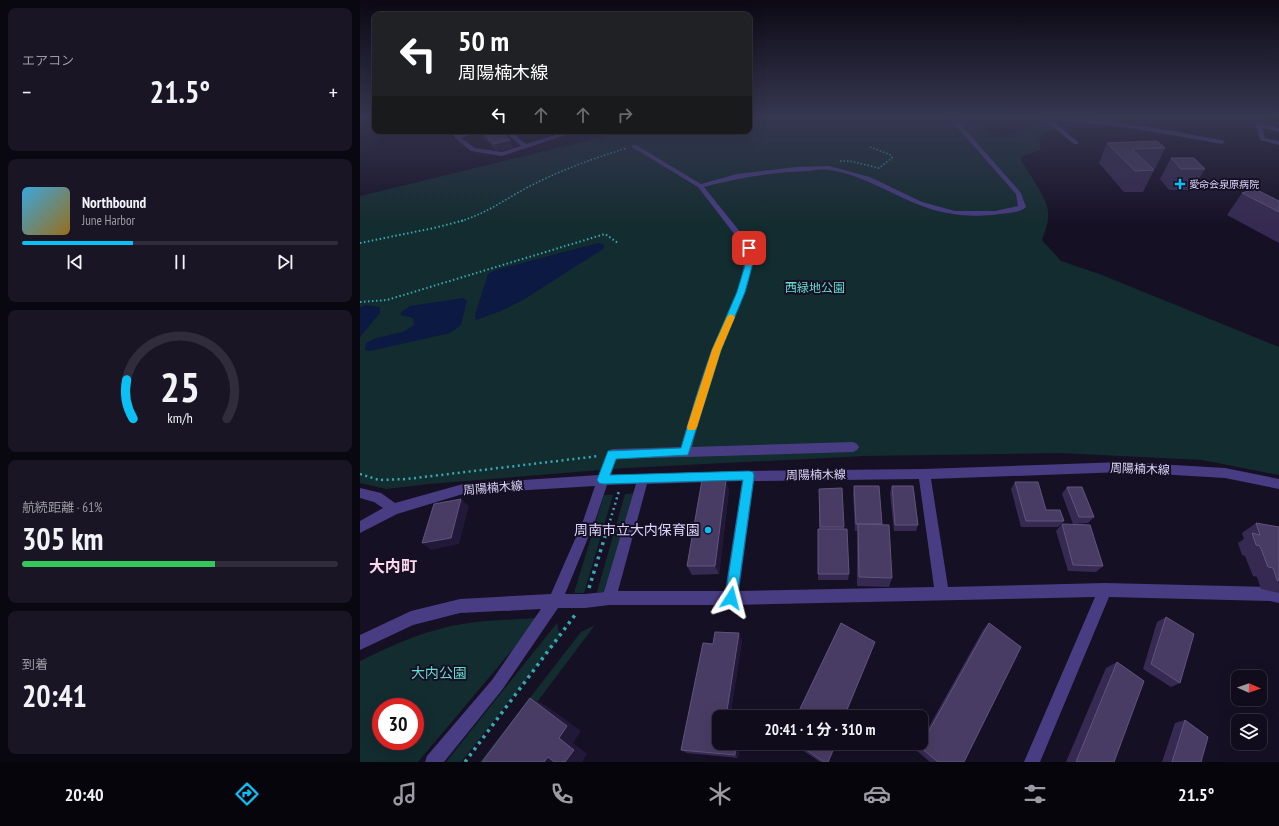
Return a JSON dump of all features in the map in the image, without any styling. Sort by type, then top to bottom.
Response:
[{"type":"street","points":[[646,154],[700,186],[749,248],[750,259],[741,292],[716,350],[685,452]]},
{"type":"street","points":[[700,186],[737,176],[796,169],[829,168],[868,178],[920,203],[955,213],[995,213],[1016,210],[1022,207],[1019,194],[985,154]]},
{"type":"street","points":[[433,762],[497,685],[555,601],[589,521],[612,454],[853,448]]},
{"type":"street","name":"周陽楠木線","points":[[360,527],[394,509],[463,489],[623,479],[924,474],[1123,467],[1225,473],[1279,484]]},
{"type":"street","points":[[924,474],[942,593]]},
{"type":"street","points":[[731,598],[749,476]]},
{"type":"street","points":[[608,598],[643,479]]},
{"type":"street","points":[[360,494],[377,497],[394,509]]},
{"type":"street","points":[[1032,762],[1104,590]]},
{"type":"street","points":[[360,643],[411,618],[460,606],[585,601],[608,598],[731,598],[1104,590],[1270,594],[1279,596]]},
{"type":"path","points":[[360,243],[452,224],[500,205],[520,191],[570,169],[613,154]]},
{"type":"path","points":[[829,168],[834,164],[845,161],[879,168],[892,158],[891,155],[887,154]]},
{"type":"path","points":[[360,302],[386,300],[605,234],[618,243]]},
{"type":"path","points":[[360,474],[379,480],[407,479],[569,458],[614,454]]},
{"type":"path","points":[[465,762],[585,601],[623,479]]},
{"type":"green space","name":"西緑地公園","points":[[535,154],[1030,154],[1023,156],[1021,160],[1047,206],[1048,219],[1042,240],[1061,261],[1102,275],[1279,347],[1279,475],[1202,460],[1060,453],[864,456],[626,468],[429,484],[386,489],[360,483],[360,196]]},
{"type":"green space","points":[[638,493],[611,592],[597,592],[625,494]]},
{"type":"green space","points":[[604,495],[613,495],[584,593],[574,593]]},
{"type":"green space","name":"大内公園","points":[[539,618],[418,762],[360,762],[360,661],[411,638],[432,631],[455,625]]},
{"type":"green space","points":[[557,623],[560,637],[461,762],[446,762]]},
{"type":"green space","points":[[595,625],[492,762],[480,762],[581,632]]},
{"type":"water","points":[[598,243],[604,245],[603,249],[523,300],[501,311],[476,320],[475,315],[488,274],[496,270]]},
{"type":"water","points":[[463,298],[467,300],[461,325],[450,333],[370,351],[365,350],[366,343],[376,338],[403,332],[414,325],[413,318],[401,315],[401,312],[410,306]]},
{"type":"water","points":[[365,305],[380,307],[380,313],[360,337],[360,308]]},
{"type":"building","points":[[1118,154],[1137,154],[1154,170],[1135,171]]},
{"type":"building","points":[[1171,158],[1194,158],[1205,169],[1181,169]]},
{"type":"building","points":[[1255,189],[1279,201],[1279,212],[1242,193]]},
{"type":"building","points":[[702,480],[726,480],[715,566],[687,566]]},
{"type":"building","points":[[1015,482],[1038,482],[1046,510],[1060,510],[1064,521],[1026,521]]},
{"type":"building","points":[[854,486],[879,486],[882,524],[856,524]]},
{"type":"building","points":[[892,486],[913,486],[918,525],[895,525]]},
{"type":"building","points":[[1067,487],[1082,487],[1094,517],[1079,517]]},
{"type":"building","points":[[842,488],[844,527],[820,527],[819,489]]},
{"type":"building","points":[[461,499],[451,538],[422,543],[434,504]]},
{"type":"building","points":[[1256,523],[1279,527],[1279,581],[1277,580],[1273,568],[1268,567],[1260,546],[1256,545],[1252,533],[1260,535]]},
{"type":"building","points":[[858,524],[889,525],[892,578],[859,577]]},
{"type":"building","points":[[1062,524],[1090,525],[1103,566],[1073,565]]},
{"type":"building","points":[[818,529],[847,529],[849,574],[818,574]]},
{"type":"building","points":[[1166,617],[1194,634],[1180,683],[1151,664]]},
{"type":"building","points":[[841,623],[875,642],[847,710],[799,710]]},
{"type":"building","points":[[989,623],[1021,647],[964,762],[938,762],[924,750],[928,750],[928,733]]},
{"type":"building","points":[[715,632],[739,633],[727,710],[712,710],[712,750],[735,750],[735,755],[681,750],[703,643],[713,644]]},
{"type":"building","points":[[1117,662],[1144,681],[1114,762],[1076,762]]},
{"type":"building","points":[[530,698],[567,726],[559,738],[574,750],[565,762],[554,762],[548,757],[544,762],[482,762]]},
{"type":"building","points":[[1185,720],[1208,737],[1201,762],[1172,762]]},
{"type":"building","points":[[806,750],[833,750],[828,762],[824,762]]},
{"type":"slow traffic","points":[[692,427],[716,350],[731,317]]},
{"type":"place","name":"愛命会泉原病院","points":[[1180,184]]},
{"type":"place","name":"周南市立大内保育園","points":[[708,530]]},
{"type":"district","name":"大内町","points":[[393,566]]},
{"type":"route","points":[[731,598],[749,476],[603,480],[612,454],[685,452],[700,398],[716,350],[741,292],[750,259],[749,248]]}]
